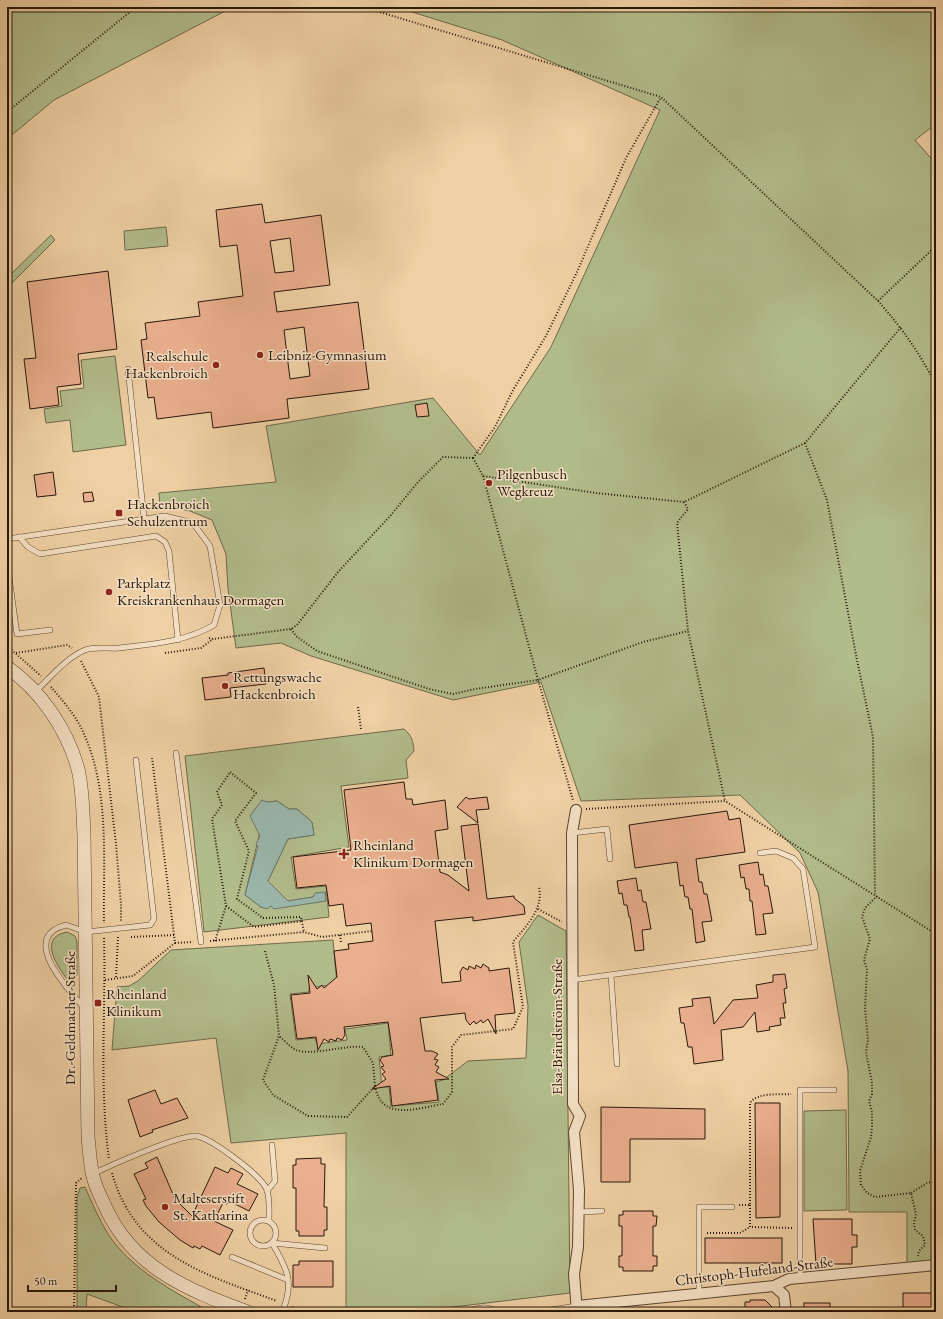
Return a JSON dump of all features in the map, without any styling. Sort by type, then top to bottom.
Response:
[{"type":"street","name":"Dr.-Geldmacher-Straße","points":[[7,667],[35,692],[55,718],[68,743],[78,770],[84,836],[87,1115],[92,1174],[110,1218],[122,1237],[153,1267],[182,1285],[248,1312]]},
{"type":"street","name":"Elsa-Brändström-Straße","points":[[576,810],[572,833],[572,980],[573,1104],[580,1116],[574,1132],[579,1212],[578,1246],[574,1274],[577,1309]]},
{"type":"street","name":"Christoph-Hufeland-Straße","points":[[577,1309],[774,1286],[789,1280],[800,1278],[936,1265]]},
{"type":"street","points":[[774,1286],[784,1295],[786,1312]]},
{"type":"lane","points":[[128,369],[144,518]]},
{"type":"lane","points":[[7,539],[165,516],[193,524],[210,546],[220,605],[214,625],[198,634],[178,640],[118,648],[87,649],[68,661],[35,692]]},
{"type":"lane","points":[[19,537],[28,547],[40,554],[156,536],[165,542],[170,551],[178,640]]},
{"type":"lane","points":[[7,574],[9,577],[17,634],[50,630]]},
{"type":"lane","points":[[176,753],[201,942]]},
{"type":"lane","points":[[86,1011],[62,981],[46,955],[46,941],[53,930],[66,925],[86,932],[104,931],[150,925],[154,919],[136,760]]},
{"type":"lane","points":[[572,833],[607,829],[610,859]]},
{"type":"lane","points":[[572,980],[815,947],[803,869],[793,858],[776,851],[760,853]]},
{"type":"lane","points":[[611,975],[617,1064]]},
{"type":"lane","points":[[800,1278],[800,1090],[834,1090]]},
{"type":"lane","points":[[92,1174],[184,1138],[196,1136],[207,1140],[248,1168],[261,1180],[268,1191],[269,1221]]},
{"type":"lane","points":[[268,1191],[275,1181],[272,1145]]},
{"type":"lane","points":[[699,1294],[699,1208],[732,1207]]},
{"type":"lane","points":[[579,1212],[602,1211]]},
{"type":"lane","points":[[272,1242],[276,1235],[275,1227],[269,1221],[261,1219],[253,1222],[249,1230],[250,1238],[256,1244],[264,1246],[272,1242],[325,1248]]},
{"type":"lane","points":[[272,1242],[286,1267],[288,1280],[289,1288],[286,1304],[282,1312]]},
{"type":"lane","points":[[232,1257],[288,1280]]},
{"type":"lane","points":[[465,1312],[483,1308],[489,1308],[498,1312]]},
{"type":"lane","points":[[537,1312],[577,1309]]},
{"type":"path","points":[[7,112],[136,7]]},
{"type":"path","points":[[364,7],[661,97],[878,301],[901,327],[928,369],[936,386]]},
{"type":"path","points":[[473,458],[495,427],[513,390],[546,336],[577,272],[626,158],[661,97]]},
{"type":"path","points":[[878,301],[936,246]]},
{"type":"path","points":[[483,476],[596,492],[684,502],[805,443],[901,327]]},
{"type":"path","points":[[805,443],[827,500],[873,737],[876,895],[865,908],[862,917],[870,939],[864,960],[867,969],[865,1008],[868,1040],[866,1052],[872,1083],[872,1094],[869,1101],[872,1112],[872,1127],[871,1137],[860,1168],[860,1181],[867,1193],[875,1198],[911,1193],[927,1183],[936,1181]]},
{"type":"path","points":[[198,634],[213,639],[291,629],[297,625],[338,572],[391,515],[418,482],[443,457],[473,458]]},
{"type":"path","points":[[473,458],[483,476],[538,680],[576,810],[725,801],[936,934]]},
{"type":"path","points":[[684,502],[688,510],[677,523],[688,630],[725,801]]},
{"type":"path","points":[[291,629],[296,636],[317,650],[429,689],[452,694],[538,680],[643,642],[688,630]]},
{"type":"path","points":[[165,653],[201,648],[213,639]]},
{"type":"path","points":[[7,646],[16,653],[70,646],[77,654],[99,697],[116,844],[121,905],[116,977]]},
{"type":"path","points":[[358,707],[361,729]]},
{"type":"path","points":[[152,758],[175,943]]},
{"type":"path","points":[[96,765],[100,792],[103,844],[105,980],[104,1084],[106,1136],[110,1166],[123,1202],[136,1224],[155,1244],[179,1261],[201,1273],[306,1312]]},
{"type":"path","points":[[215,941],[226,906],[212,819],[222,805],[217,792],[230,772],[256,793],[235,821],[249,851],[238,899],[264,918],[301,917],[304,932]]},
{"type":"path","points":[[279,1036],[296,1050],[320,1052],[350,1046],[363,1047],[373,1063],[377,1096],[384,1104],[398,1111],[443,1104],[452,1092],[452,1047],[461,1035],[513,1029],[523,1007],[513,942],[538,909],[541,893],[539,886]]},
{"type":"path","points":[[226,906],[254,927],[303,921]]},
{"type":"path","points":[[538,909],[572,927]]},
{"type":"path","points":[[105,980],[116,977],[133,976],[175,943],[215,941],[304,932],[322,937],[372,931]]},
{"type":"path","points":[[118,937],[174,935]]},
{"type":"path","points":[[340,935],[341,942]]},
{"type":"path","points":[[265,951],[274,984],[279,1036],[263,1080],[273,1095],[308,1116],[347,1117],[375,1086]]},
{"type":"path","points":[[750,1226],[750,1103],[752,1099],[760,1096],[800,1094]]},
{"type":"path","points":[[74,1312],[76,1183],[78,1180],[92,1174]]},
{"type":"path","points":[[911,1193],[916,1214],[914,1223],[916,1230],[923,1236],[925,1245],[917,1253],[919,1267]]},
{"type":"path","points":[[732,1207],[736,1205],[750,1205]]},
{"type":"path","points":[[699,1233],[740,1233],[750,1226],[800,1228]]},
{"type":"green space","points":[[7,7],[233,7],[54,100],[7,139]]},
{"type":"green space","points":[[396,7],[936,7],[936,124],[915,140],[936,164],[936,1262],[907,1265],[907,1212],[849,1212],[848,1071],[818,892],[800,853],[740,795],[581,801],[541,682],[453,700],[311,656],[281,643],[236,648],[228,589],[226,554],[212,520],[190,511],[160,505],[159,493],[276,482],[266,426],[433,398],[480,455],[551,347],[660,110],[502,40]]},
{"type":"green space","points":[[166,227],[168,246],[125,250],[124,231]]},
{"type":"green space","points":[[51,235],[55,240],[7,288],[7,278]]},
{"type":"green space","points":[[115,356],[126,445],[73,452],[70,420],[46,423],[44,409],[62,406],[60,391],[84,388],[81,360]]},
{"type":"green space","points":[[404,729],[412,739],[414,751],[406,760],[408,778],[341,786],[349,847],[291,857],[296,889],[326,886],[329,917],[204,932],[185,756]],"holes":[[[277,801],[289,809],[297,809],[312,822],[314,835],[288,839],[268,881],[288,901],[313,897],[325,892],[326,901],[261,907],[245,895],[267,802]]]},
{"type":"green space","points":[[538,915],[566,931],[570,1293],[411,1312],[346,1312],[346,1133],[231,1143],[216,1038],[112,1050],[117,987],[129,986],[138,981],[171,950],[333,940],[337,984],[309,988],[309,992],[290,994],[296,1040],[315,1038],[317,1044],[347,1040],[345,1029],[388,1023],[391,1055],[379,1057],[382,1087],[389,1087],[391,1106],[439,1102],[436,1082],[443,1080],[468,1061],[526,1058],[528,1006],[519,942]]},
{"type":"green space","points":[[67,932],[75,936],[77,942],[77,975],[69,982],[56,962],[51,947],[53,940],[58,935]]},
{"type":"green space","points":[[846,1110],[847,1210],[804,1211],[804,1111]]},
{"type":"green space","points":[[85,1187],[108,1234],[129,1259],[154,1279],[210,1312],[136,1312],[87,1294],[86,1312],[77,1312],[77,1197],[80,1188]]},
{"type":"shaded area","points":[[262,800],[267,802],[277,801],[289,809],[297,809],[312,822],[314,835],[288,839],[268,881],[288,901],[313,897],[315,893],[325,892],[326,901],[274,909],[271,906],[267,909],[261,907],[245,895],[258,846],[256,844],[260,836],[250,816]]},
{"type":"building","points":[[262,204],[265,223],[321,215],[330,285],[274,292],[277,312],[358,302],[369,389],[287,399],[289,418],[213,428],[211,412],[157,419],[154,397],[148,398],[141,340],[147,339],[145,323],[200,316],[198,302],[243,296],[237,245],[220,247],[216,210]],"holes":[[[290,238],[294,271],[275,273],[270,241]],[[304,327],[310,376],[290,379],[284,330]]]},
{"type":"building","points":[[108,271],[117,349],[78,354],[81,384],[57,387],[59,405],[30,409],[24,359],[36,358],[27,282]]},
{"type":"building","points":[[427,403],[429,416],[417,417],[415,405]]},
{"type":"building","points":[[53,472],[56,495],[37,497],[34,475]]},
{"type":"building","points":[[92,492],[94,501],[84,502],[83,493]]},
{"type":"building","name":"Rettungswache Hackenbroich","points":[[264,668],[266,684],[230,688],[231,697],[205,700],[202,678]]},
{"type":"building","points":[[404,782],[406,799],[412,799],[413,805],[445,800],[448,829],[435,831],[440,872],[448,875],[469,891],[461,826],[478,824],[487,899],[514,896],[514,898],[524,906],[525,914],[473,921],[473,917],[435,921],[442,983],[461,981],[460,972],[463,967],[468,970],[469,966],[475,969],[476,965],[481,968],[483,964],[489,968],[489,971],[509,968],[515,1013],[495,1015],[496,1034],[488,1019],[483,1023],[481,1020],[476,1024],[474,1021],[470,1025],[466,1020],[465,1013],[420,1018],[425,1051],[432,1051],[438,1054],[434,1059],[438,1060],[435,1065],[439,1067],[436,1072],[449,1079],[435,1080],[438,1100],[392,1106],[390,1086],[372,1089],[386,1079],[382,1074],[385,1072],[381,1067],[384,1066],[380,1060],[382,1057],[393,1055],[388,1022],[344,1027],[345,1035],[342,1040],[337,1038],[336,1041],[330,1039],[329,1042],[324,1039],[318,1050],[316,1037],[297,1039],[291,995],[310,993],[308,975],[317,989],[322,985],[324,988],[337,977],[334,951],[349,949],[348,944],[373,941],[371,923],[346,926],[343,904],[329,906],[326,885],[297,888],[293,857],[351,850],[344,790]]},
{"type":"building","points":[[466,797],[469,799],[487,797],[489,809],[476,810],[478,823],[457,807]]},
{"type":"building","points":[[727,811],[729,820],[740,818],[745,852],[696,859],[699,882],[702,882],[704,894],[707,894],[712,921],[702,922],[705,941],[696,943],[692,909],[690,909],[688,897],[685,897],[683,885],[680,886],[677,862],[635,868],[629,825]]},
{"type":"building","points":[[758,862],[760,875],[763,874],[765,886],[768,886],[773,913],[763,914],[766,934],[756,935],[752,901],[750,901],[749,889],[746,889],[744,877],[741,878],[739,865]]},
{"type":"building","points":[[636,878],[638,891],[641,890],[643,902],[646,902],[651,929],[642,930],[644,950],[635,951],[627,905],[624,905],[622,893],[619,894],[617,881]]},
{"type":"building","points":[[785,974],[787,988],[784,989],[786,1003],[783,1003],[785,1018],[780,1018],[781,1025],[769,1027],[770,1030],[757,1032],[755,1012],[743,1027],[721,1030],[723,1060],[694,1064],[692,1047],[688,1047],[684,1023],[681,1023],[679,1008],[693,1006],[692,999],[710,997],[714,1024],[733,1000],[758,998],[756,985],[773,982],[773,975]]},
{"type":"building","points":[[155,1090],[161,1104],[177,1098],[188,1118],[152,1130],[153,1132],[140,1137],[128,1100]]},
{"type":"building","points":[[755,1103],[780,1103],[780,1217],[756,1218]]},
{"type":"building","points":[[601,1107],[705,1109],[705,1139],[630,1139],[630,1182],[601,1182]]},
{"type":"building","name":"Malteserstift St. Katharina","points":[[157,1157],[175,1199],[192,1216],[215,1167],[228,1173],[231,1168],[243,1174],[237,1184],[258,1194],[249,1211],[229,1201],[227,1204],[223,1203],[214,1221],[233,1230],[220,1255],[202,1246],[200,1249],[194,1246],[193,1248],[180,1240],[159,1222],[146,1206],[143,1200],[146,1199],[134,1174],[148,1168],[145,1163]]},
{"type":"building","points":[[321,1158],[321,1164],[325,1164],[324,1207],[327,1207],[327,1230],[324,1230],[324,1236],[299,1236],[299,1231],[296,1231],[296,1188],[293,1188],[293,1165],[296,1165],[296,1159]]},
{"type":"building","points":[[623,1211],[653,1211],[653,1216],[657,1216],[656,1226],[653,1226],[653,1256],[657,1256],[657,1266],[653,1266],[653,1271],[623,1271],[623,1267],[619,1267],[619,1256],[622,1256],[622,1226],[619,1226],[619,1215],[623,1215]]},
{"type":"building","points":[[813,1219],[852,1219],[852,1235],[857,1235],[857,1247],[852,1247],[852,1264],[816,1264]]},
{"type":"building","points":[[705,1238],[782,1238],[782,1263],[705,1263]]},
{"type":"building","points":[[299,1261],[333,1261],[333,1287],[293,1287],[293,1265],[299,1265]]},
{"type":"building","points":[[903,1293],[936,1293],[936,1312],[903,1312]]},
{"type":"building","points":[[750,1300],[765,1300],[777,1312],[745,1312],[745,1302],[750,1302]]},
{"type":"building","points":[[804,1303],[830,1303],[830,1312],[804,1312]]},
{"type":"place","name":"Leibniz-Gymnasium","points":[[260,355]]},
{"type":"place","name":"Realschule Hackenbroich","points":[[216,365]]},
{"type":"place","name":"Pilgenbusch Wegkreuz","points":[[489,483]]},
{"type":"place","name":"Hackenbroich Schulzentrum","points":[[119,513]]},
{"type":"place","name":"Parkplatz Kreiskrankenhaus Dormagen","points":[[109,592]]},
{"type":"place","name":"Rettungswache Hackenbroich","points":[[225,686]]},
{"type":"place","name":"Rheinland Klinikum Dormagen","points":[[344,854]]},
{"type":"place","name":"Rheinland Klinikum","points":[[98,1003]]},
{"type":"place","name":"Malteserstift St. Katharina","points":[[165,1207]]}]
